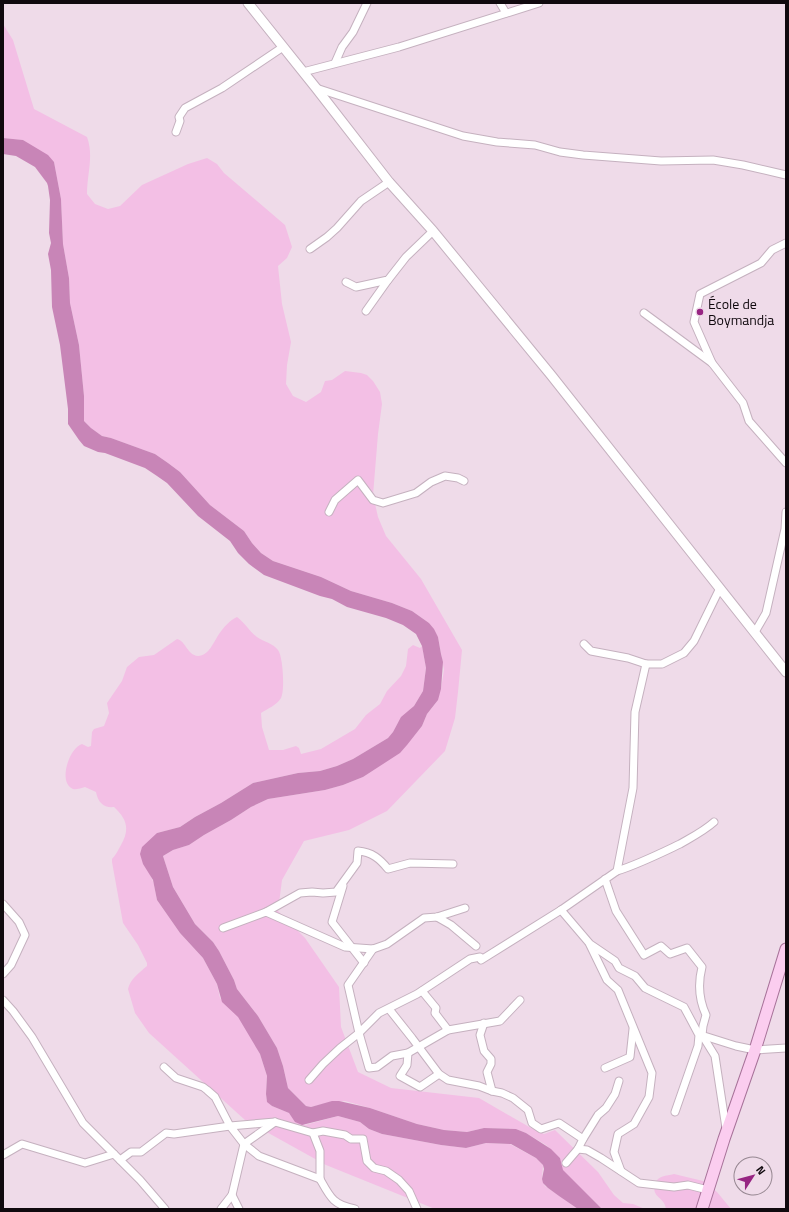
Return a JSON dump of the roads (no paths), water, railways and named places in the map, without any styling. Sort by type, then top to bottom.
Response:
[{"type":"main road","points":[[702,1209],[726,1132],[755,1050],[786,949]]},
{"type":"street","points":[[248,3],[389,182],[433,231],[551,375],[786,672]]},
{"type":"street","points":[[335,63],[342,47],[353,32],[367,3]]},
{"type":"street","points":[[500,3],[506,13]]},
{"type":"street","points":[[303,72],[399,47],[539,3]]},
{"type":"street","points":[[176,132],[180,121],[179,117],[185,108],[222,88],[283,47]]},
{"type":"street","points":[[316,88],[463,136],[497,142],[535,145],[560,152],[583,155],[661,161],[713,160],[750,166],[786,175]]},
{"type":"street","points":[[310,249],[337,228],[361,202],[389,182]]},
{"type":"street","points":[[366,311],[406,256],[433,231]]},
{"type":"street","points":[[786,243],[772,250],[761,263],[700,294],[694,322],[712,363],[743,403],[749,420],[786,463]]},
{"type":"street","points":[[346,282],[356,287],[388,280]]},
{"type":"street","points":[[644,314],[712,363]]},
{"type":"street","points":[[329,512],[335,500],[358,480],[373,500],[382,503],[416,494],[431,482],[444,476],[458,478],[464,481]]},
{"type":"street","points":[[755,632],[766,613],[785,529],[786,512]]},
{"type":"street","points":[[584,644],[590,651],[621,656],[646,664],[662,664],[684,653],[694,641],[720,588]]},
{"type":"street","points":[[617,872],[633,788],[634,712],[646,664]]},
{"type":"street","points":[[309,1080],[340,1048],[359,1033],[379,1013],[422,990],[470,959],[481,959],[561,910],[617,872],[658,855],[705,830],[714,822]]},
{"type":"street","points":[[223,928],[266,912],[300,894],[312,892],[336,892],[357,863],[358,851],[373,855],[382,861],[388,869],[410,864],[453,864]]},
{"type":"street","points":[[605,879],[616,911],[644,955],[661,946],[670,954],[687,948],[702,967],[699,978],[702,1005],[706,1015],[698,1046],[675,1112]]},
{"type":"street","points":[[344,880],[332,922],[364,963]]},
{"type":"street","points":[[3,904],[19,922],[25,935],[11,965],[3,974]]},
{"type":"street","points":[[266,912],[345,947],[373,949],[387,944],[424,918],[437,918],[465,908]]},
{"type":"street","points":[[561,910],[590,944],[607,980],[618,990],[652,1073],[649,1097],[634,1124],[618,1134],[614,1152],[621,1171]]},
{"type":"street","points":[[437,918],[451,925],[476,946]]},
{"type":"street","points":[[590,944],[615,961],[618,968],[634,976],[645,988],[684,1007],[714,1056],[726,1132]]},
{"type":"street","points":[[373,949],[348,985],[369,1068],[377,1067],[392,1056],[408,1053],[448,1030],[500,1021],[520,1000]]},
{"type":"street","points":[[422,990],[436,1008],[435,1013],[448,1030]]},
{"type":"street","points":[[3,1000],[32,1037],[83,1123],[140,1180],[165,1209]]},
{"type":"street","points":[[389,1009],[439,1074],[448,1080],[479,1086],[502,1093],[513,1098],[528,1110],[532,1124],[541,1129],[560,1123],[583,1139]]},
{"type":"street","points":[[484,1023],[480,1035],[484,1051],[491,1059],[491,1064],[487,1072],[492,1091]]},
{"type":"street","points":[[605,1068],[630,1057],[633,1028]]},
{"type":"street","points":[[700,1035],[755,1050],[786,1048]]},
{"type":"street","points":[[408,1053],[407,1065],[400,1076],[420,1087],[439,1074]]},
{"type":"street","points":[[164,1067],[176,1078],[203,1087],[207,1090],[215,1098],[230,1126],[244,1144],[259,1156],[320,1179]]},
{"type":"street","points":[[566,1163],[578,1149],[598,1115],[606,1108],[615,1094],[619,1081]]},
{"type":"street","points":[[120,1160],[131,1152],[141,1152],[166,1133],[174,1134],[230,1126],[275,1122],[313,1133],[323,1132],[345,1135],[351,1139],[363,1139],[368,1162],[374,1168],[386,1171],[398,1180],[409,1191],[417,1209]]},
{"type":"street","points":[[221,1209],[232,1195],[244,1144],[275,1122]]},
{"type":"street","points":[[313,1133],[320,1151],[320,1179],[331,1198],[347,1208],[355,1209]]},
{"type":"street","points":[[3,1156],[22,1144],[85,1163],[114,1154]]},
{"type":"street","points":[[578,1149],[587,1150],[602,1158],[639,1183],[674,1187],[688,1186],[708,1190]]},
{"type":"street","points":[[232,1195],[238,1209]]},
{"type":"place","name":"École de Boymandja","points":[[700,312]]}]
